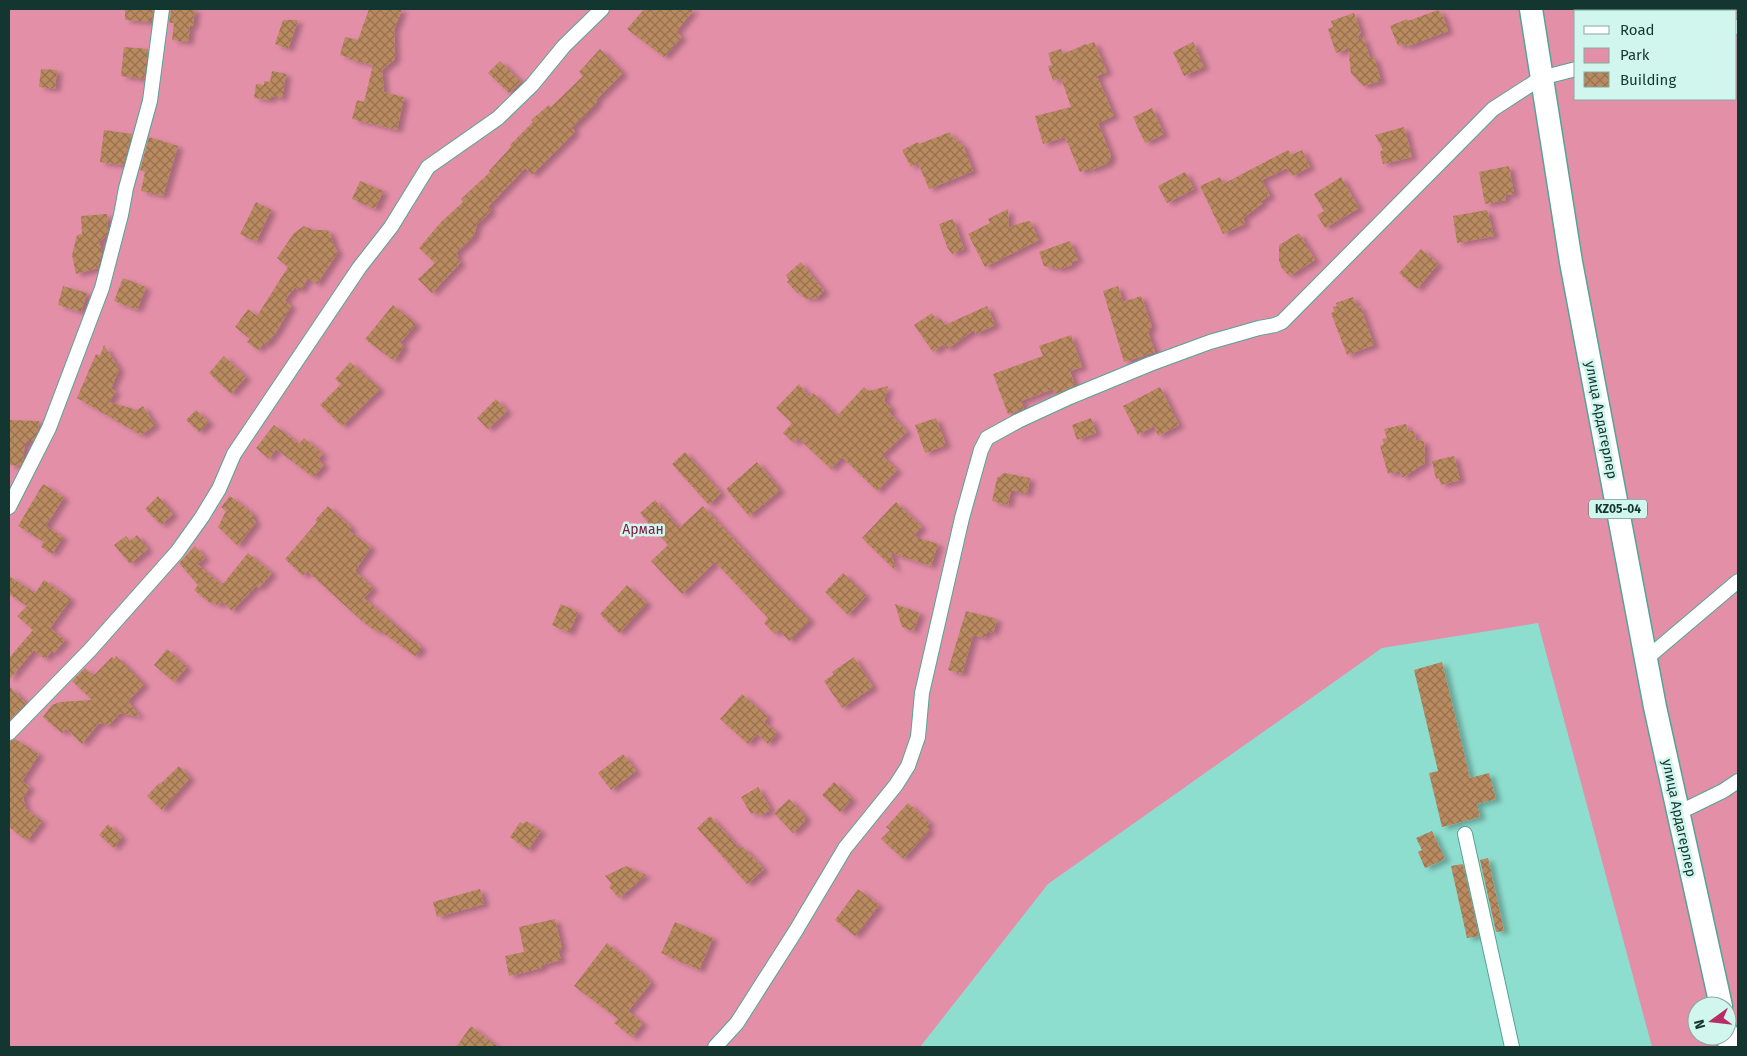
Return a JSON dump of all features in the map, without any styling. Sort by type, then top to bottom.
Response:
[{"type":"main road","name":"улица Ардагерлер","points":[[1531,9],[1571,262],[1655,707],[1719,996]]},
{"type":"street","points":[[9,507],[49,428],[102,288],[126,188],[150,101],[162,9]]},
{"type":"street","points":[[9,732],[90,650],[177,552],[202,517],[234,454],[359,268],[391,228],[428,167],[498,118],[532,85],[564,46],[602,9]]},
{"type":"street","points":[[715,1047],[737,1024],[845,848],[896,785],[908,766],[918,737],[922,693],[962,518],[981,450],[987,438],[1018,421],[1070,397],[1150,364],[1210,342],[1282,322],[1493,109],[1541,78],[1574,70]]},
{"type":"street","points":[[1647,658],[1738,581]]},
{"type":"street","points":[[1678,813],[1724,791],[1738,781]]},
{"type":"street","points":[[1465,834],[1512,1047]]},
{"type":"green space","name":"Арман","points":[[9,9],[1738,9],[1738,1047],[1652,1047],[1538,623],[1382,648],[1048,884],[920,1047],[9,1047]]},
{"type":"building","points":[[125,9],[153,9],[152,22],[125,20]]},
{"type":"building","points":[[171,9],[195,9],[193,26],[190,26],[188,42],[172,40],[174,23],[169,23]]},
{"type":"building","points":[[369,9],[402,9],[394,30],[395,59],[382,70],[384,92],[404,97],[397,130],[352,119],[357,100],[364,102],[373,65],[351,60],[340,55],[345,37],[358,40]]},
{"type":"building","points":[[644,9],[694,9],[676,32],[682,37],[664,57],[627,29]]},
{"type":"building","points":[[1438,10],[1443,16],[1448,31],[1406,47],[1405,44],[1398,46],[1390,26]]},
{"type":"building","points":[[1354,13],[1361,33],[1355,40],[1363,37],[1370,58],[1374,57],[1381,81],[1363,86],[1351,73],[1348,47],[1336,53],[1328,29],[1333,27],[1331,21]]},
{"type":"building","points":[[283,20],[298,20],[288,49],[275,44]]},
{"type":"building","points":[[1094,42],[1107,72],[1097,76],[1114,116],[1098,123],[1111,156],[1108,163],[1080,172],[1065,137],[1043,144],[1035,116],[1071,107],[1061,78],[1053,81],[1048,66],[1052,65],[1048,53],[1061,49],[1063,54]]},
{"type":"building","points":[[1193,42],[1204,67],[1184,76],[1173,52]]},
{"type":"building","points":[[124,47],[148,49],[144,79],[121,76]]},
{"type":"building","points":[[600,49],[623,73],[572,128],[575,132],[532,175],[525,168],[488,207],[491,211],[477,224],[474,236],[456,253],[458,255],[456,258],[461,262],[432,293],[418,279],[435,263],[419,248],[441,222],[463,202],[461,199],[490,172],[511,147],[510,145],[533,122],[531,120],[549,105],[551,107],[583,76],[579,72]]},
{"type":"building","points":[[500,61],[521,82],[509,93],[488,73]]},
{"type":"building","points":[[41,69],[57,70],[55,89],[39,87]]},
{"type":"building","points":[[272,71],[286,74],[282,98],[271,96],[271,100],[254,98],[256,84],[264,85],[264,81],[270,82]]},
{"type":"building","points":[[1152,108],[1164,134],[1145,143],[1133,117]]},
{"type":"building","points":[[1404,127],[1412,157],[1383,164],[1380,152],[1383,150],[1375,135]]},
{"type":"building","points":[[104,130],[132,134],[123,165],[100,162]]},
{"type":"building","points":[[950,132],[952,138],[956,137],[959,144],[962,143],[973,171],[929,189],[918,163],[911,167],[902,150],[918,142],[919,144]]},
{"type":"building","points":[[149,137],[178,146],[163,196],[141,191],[145,172],[140,170]]},
{"type":"building","points":[[1288,150],[1291,155],[1302,150],[1310,167],[1292,176],[1287,168],[1262,180],[1270,196],[1261,201],[1263,203],[1243,218],[1245,224],[1223,234],[1200,186],[1220,177],[1223,184]]},
{"type":"building","points":[[1509,166],[1514,194],[1505,195],[1506,200],[1485,204],[1479,172]]},
{"type":"building","points":[[1185,172],[1194,189],[1167,203],[1158,186]]},
{"type":"building","points":[[1341,177],[1359,208],[1325,228],[1317,215],[1324,211],[1314,194]]},
{"type":"building","points":[[360,181],[383,191],[375,209],[352,199]]},
{"type":"building","points":[[256,202],[271,210],[256,242],[240,234]]},
{"type":"building","points":[[1008,209],[1009,228],[1030,221],[1039,240],[985,267],[968,234],[990,223],[988,219]]},
{"type":"building","points":[[1487,210],[1494,236],[1457,243],[1453,216]]},
{"type":"building","points":[[107,214],[108,230],[106,236],[99,242],[102,252],[98,268],[76,274],[72,255],[77,235],[82,234],[81,216]]},
{"type":"building","points":[[953,219],[964,249],[952,254],[947,247],[939,224]]},
{"type":"building","points":[[304,226],[313,230],[327,230],[338,252],[317,284],[308,278],[300,291],[295,287],[285,300],[291,306],[277,331],[266,345],[264,343],[258,350],[247,342],[250,339],[235,327],[248,309],[257,316],[288,267],[277,258],[294,233]]},
{"type":"building","points":[[1299,233],[1315,260],[1289,276],[1281,267],[1279,245]]},
{"type":"building","points":[[1070,241],[1078,260],[1071,262],[1072,265],[1060,269],[1044,266],[1039,252]]},
{"type":"building","points":[[1421,249],[1438,264],[1417,289],[1399,273]]},
{"type":"building","points":[[801,262],[824,291],[814,300],[811,296],[806,300],[799,291],[797,293],[787,282],[789,280],[786,275]]},
{"type":"building","points":[[123,278],[146,287],[137,310],[114,301]]},
{"type":"building","points":[[63,286],[87,293],[81,312],[58,305]]},
{"type":"building","points":[[1118,286],[1123,302],[1141,296],[1152,327],[1149,328],[1150,331],[1148,332],[1155,352],[1124,362],[1103,291]]},
{"type":"building","points":[[1353,297],[1357,307],[1360,306],[1374,345],[1347,355],[1331,313],[1334,312],[1333,307],[1337,306],[1336,303]]},
{"type":"building","points":[[393,305],[416,324],[400,343],[404,346],[394,361],[365,339]]},
{"type":"building","points":[[987,306],[995,325],[976,334],[974,330],[947,349],[944,344],[933,352],[914,325],[932,313],[937,321],[941,319],[945,325]]},
{"type":"building","points":[[1071,335],[1082,367],[1070,371],[1075,386],[1055,394],[1053,389],[1021,401],[1024,409],[1008,414],[993,374],[1043,356],[1039,346]]},
{"type":"building","points":[[104,345],[119,369],[111,389],[116,391],[109,402],[137,410],[143,406],[155,425],[141,435],[77,398],[96,354],[100,356]]},
{"type":"building","points":[[224,356],[246,377],[231,394],[209,373]]},
{"type":"building","points":[[350,362],[380,389],[342,426],[320,405],[341,384],[335,379]]},
{"type":"building","points":[[799,384],[809,397],[813,393],[837,416],[864,387],[869,391],[888,386],[884,401],[892,409],[889,412],[907,432],[882,455],[897,470],[877,491],[842,457],[831,469],[798,438],[794,443],[783,433],[792,423],[776,408]]},
{"type":"building","points":[[1160,387],[1179,425],[1158,436],[1154,426],[1138,435],[1123,406]]},
{"type":"building","points":[[496,399],[507,411],[488,429],[477,418]]},
{"type":"building","points":[[196,410],[209,422],[199,432],[186,420]]},
{"type":"building","points":[[936,418],[946,445],[925,453],[915,425]]},
{"type":"building","points":[[1091,418],[1096,433],[1077,440],[1072,425]]},
{"type":"building","points":[[9,420],[39,421],[38,430],[33,441],[25,443],[23,460],[20,466],[9,465]]},
{"type":"building","points":[[1406,424],[1408,432],[1413,430],[1416,440],[1424,441],[1425,463],[1402,478],[1400,471],[1388,474],[1380,446],[1384,444],[1382,439],[1387,438],[1384,429]]},
{"type":"building","points":[[274,425],[299,444],[304,438],[323,454],[318,459],[324,465],[313,477],[276,449],[269,459],[256,448]]},
{"type":"building","points":[[685,452],[721,493],[709,505],[672,464]]},
{"type":"building","points":[[1454,456],[1460,480],[1441,485],[1439,478],[1436,479],[1432,461]]},
{"type":"building","points":[[757,462],[780,490],[749,516],[726,489]]},
{"type":"building","points":[[1004,473],[1030,478],[1027,494],[1011,490],[1008,505],[992,501],[997,478]]},
{"type":"building","points":[[43,484],[64,497],[46,526],[63,537],[52,554],[41,547],[44,542],[18,526]]},
{"type":"building","points":[[158,496],[173,514],[161,525],[145,509]]},
{"type":"building","points":[[230,496],[253,514],[253,519],[256,522],[238,546],[218,527],[226,511],[221,507]]},
{"type":"building","points":[[655,500],[679,528],[703,506],[810,620],[789,641],[779,630],[775,634],[764,623],[768,618],[715,562],[682,594],[651,561],[668,545],[640,513]]},
{"type":"building","points":[[896,502],[922,527],[913,536],[938,544],[931,566],[891,553],[896,571],[862,538]]},
{"type":"building","points":[[328,506],[352,528],[349,531],[371,547],[355,571],[373,588],[364,598],[422,648],[415,656],[379,630],[377,632],[362,621],[307,571],[303,576],[285,559],[317,522],[315,520]]},
{"type":"building","points":[[137,535],[148,549],[130,564],[114,545],[126,536],[130,541]]},
{"type":"building","points":[[195,546],[205,558],[197,564],[222,585],[248,553],[272,573],[259,588],[256,586],[232,611],[222,601],[218,606],[212,601],[210,603],[194,590],[198,585],[179,563]]},
{"type":"building","points":[[843,573],[866,596],[848,615],[825,592]]},
{"type":"building","points":[[9,576],[35,593],[44,580],[71,599],[50,628],[65,640],[54,653],[52,651],[45,659],[34,650],[9,680],[9,658],[33,630],[17,616],[27,606],[9,594]]},
{"type":"building","points":[[627,585],[647,603],[619,633],[600,614]]},
{"type":"building","points":[[561,604],[578,612],[569,633],[552,625]]},
{"type":"building","points":[[895,604],[920,613],[913,631],[902,627]]},
{"type":"building","points":[[966,611],[997,619],[993,633],[987,631],[985,638],[973,635],[962,674],[948,670]]},
{"type":"building","points":[[167,649],[187,667],[174,682],[154,665]]},
{"type":"building","points":[[116,656],[144,684],[128,701],[140,717],[120,713],[108,726],[103,722],[99,723],[82,744],[66,729],[62,733],[43,717],[52,705],[60,702],[92,700],[72,681],[85,668],[93,676],[112,657],[114,659]]},
{"type":"building","points":[[854,657],[873,687],[842,708],[824,681],[834,674],[832,672]]},
{"type":"building","points":[[1442,662],[1470,778],[1489,773],[1496,799],[1477,804],[1480,817],[1442,827],[1429,773],[1438,771],[1414,670]]},
{"type":"building","points":[[9,686],[26,703],[9,721]]},
{"type":"building","points":[[742,694],[768,717],[764,722],[777,733],[768,744],[757,734],[748,744],[720,719]]},
{"type":"building","points":[[15,739],[39,754],[22,781],[30,787],[23,797],[26,809],[42,821],[27,841],[9,827],[9,742]]},
{"type":"building","points":[[623,754],[636,771],[611,790],[598,773]]},
{"type":"building","points":[[179,766],[190,778],[162,810],[147,796]]},
{"type":"building","points":[[834,782],[852,799],[840,812],[822,795]]},
{"type":"building","points":[[758,787],[771,810],[759,816],[756,811],[751,814],[741,797]]},
{"type":"building","points":[[789,799],[805,816],[805,821],[793,833],[774,813]]},
{"type":"building","points":[[908,803],[930,823],[926,827],[930,830],[903,859],[881,839],[890,830],[886,827]]},
{"type":"building","points":[[710,816],[740,849],[743,847],[764,869],[747,884],[697,828]]},
{"type":"building","points":[[526,821],[541,831],[528,850],[510,837],[520,822],[523,824]]},
{"type":"building","points":[[108,824],[122,837],[114,848],[99,835]]},
{"type":"building","points":[[1432,831],[1445,859],[1425,868],[1418,852],[1422,850],[1416,838]]},
{"type":"building","points":[[1488,858],[1504,931],[1496,932],[1480,860]]},
{"type":"building","points":[[1463,864],[1479,936],[1467,938],[1451,866]]},
{"type":"building","points":[[626,866],[646,875],[619,898],[609,887],[612,884],[605,876]]},
{"type":"building","points":[[480,889],[484,904],[437,917],[433,902]]},
{"type":"building","points":[[858,889],[879,905],[855,936],[835,920]]},
{"type":"building","points":[[555,919],[562,949],[558,950],[561,960],[542,965],[542,968],[509,976],[505,956],[524,952],[519,927]]},
{"type":"building","points":[[675,922],[713,938],[699,970],[661,953]]},
{"type":"building","points":[[607,943],[644,974],[651,983],[628,1011],[643,1023],[632,1037],[614,1023],[618,1019],[574,986]]},
{"type":"building","points":[[471,1026],[498,1047],[456,1047]]}]
